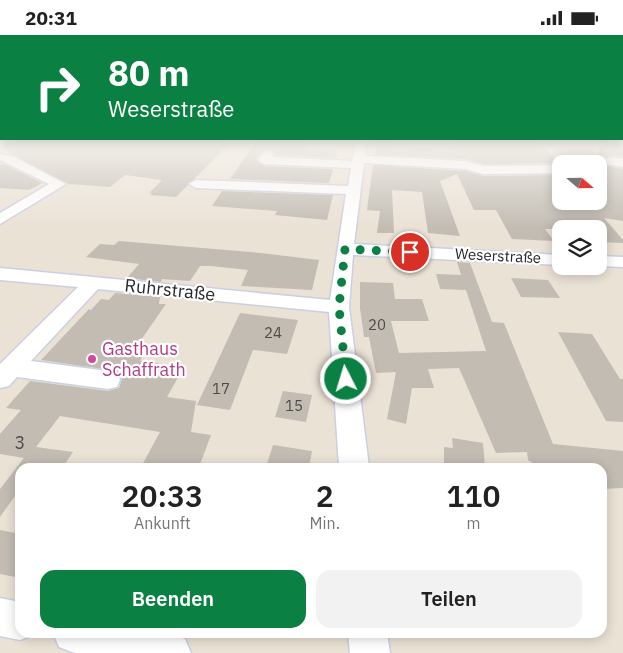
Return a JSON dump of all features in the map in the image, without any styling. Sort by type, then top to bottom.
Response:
[{"type":"street","points":[[0,219],[60,184],[32,171]]},
{"type":"street","points":[[354,463],[339,307],[356,171]]},
{"type":"street","points":[[196,184],[353,190]]},
{"type":"street","name":"Weserstraße","points":[[345,249],[552,260]]},
{"type":"street","points":[[607,261],[623,262]]},
{"type":"street","name":"Ruhrstraße","points":[[0,274],[339,307]]},
{"type":"street","points":[[6,373],[93,283]]},
{"type":"street","points":[[6,373],[108,380]]},
{"type":"street","points":[[0,617],[15,620]]},
{"type":"street","points":[[98,638],[171,653]]},
{"type":"street","points":[[368,638],[370,653]]},
{"type":"building","points":[[0,171],[18,171],[42,183],[29,190],[0,188]]},
{"type":"building","points":[[43,171],[202,171],[176,197],[150,195],[152,193],[149,193],[162,180],[125,175],[110,187],[68,184]]},
{"type":"building","points":[[236,171],[332,171],[329,183],[230,179]]},
{"type":"building","points":[[372,171],[463,171],[483,176],[552,175],[552,210],[608,210],[608,171],[623,171],[623,221],[604,218],[606,220],[552,220],[552,229],[545,229],[552,241],[512,239],[496,210],[474,210],[457,174],[440,181],[460,236],[428,233],[422,192],[392,190],[394,233],[377,233],[380,211],[367,210]]},
{"type":"building","points":[[222,191],[333,195],[327,220],[275,215],[277,211],[212,206]]},
{"type":"building","points":[[607,221],[623,240],[623,243],[607,242]]},
{"type":"building","points":[[119,241],[319,260],[312,290],[241,286],[248,270],[211,266],[200,266],[190,281],[162,279],[161,282],[127,278],[139,264],[86,257],[100,244],[114,245]]},
{"type":"building","points":[[457,262],[470,263],[492,322],[504,323],[553,444],[623,451],[623,488],[607,489],[607,463],[533,463],[528,460],[527,452],[496,453],[459,368],[428,369],[434,388],[412,388],[406,424],[387,419],[396,372],[376,373],[369,337],[364,337],[360,308],[360,282],[393,283],[395,299],[422,299],[429,321],[391,321],[399,353],[486,351],[466,290],[440,289],[436,274],[461,275]]},
{"type":"building","points":[[511,278],[548,280],[560,298],[521,297]]},
{"type":"building","points":[[115,293],[160,297],[159,304],[166,304],[134,350],[145,352],[140,361],[184,367],[167,397],[196,401],[191,432],[211,435],[200,463],[143,463],[160,432],[60,416],[36,447],[73,452],[66,463],[20,463],[24,458],[0,454],[0,434],[21,410],[6,408],[30,381],[108,391],[119,388],[122,379],[117,371],[41,360],[89,309],[91,310],[101,299],[109,300]]},
{"type":"building","points":[[240,313],[298,320],[287,354],[253,350],[230,410],[197,405]]},
{"type":"building","points":[[558,332],[592,334],[620,379],[623,379],[623,422],[606,421]]},
{"type":"building","points":[[283,391],[312,395],[306,422],[275,417]]},
{"type":"building","points":[[452,438],[483,443],[485,463],[444,463],[444,447],[453,448]]},
{"type":"building","points":[[273,445],[312,451],[310,463],[267,463]]},
{"type":"building","points":[[15,470],[15,496],[0,517],[0,489]]},
{"type":"building","points":[[0,530],[15,533],[15,577],[0,574]]},
{"type":"place","name":"Gasthaus Schaffrath","points":[[92,359]]},
{"type":"route","points":[[346,379],[339,307],[345,249],[410,252]]}]
